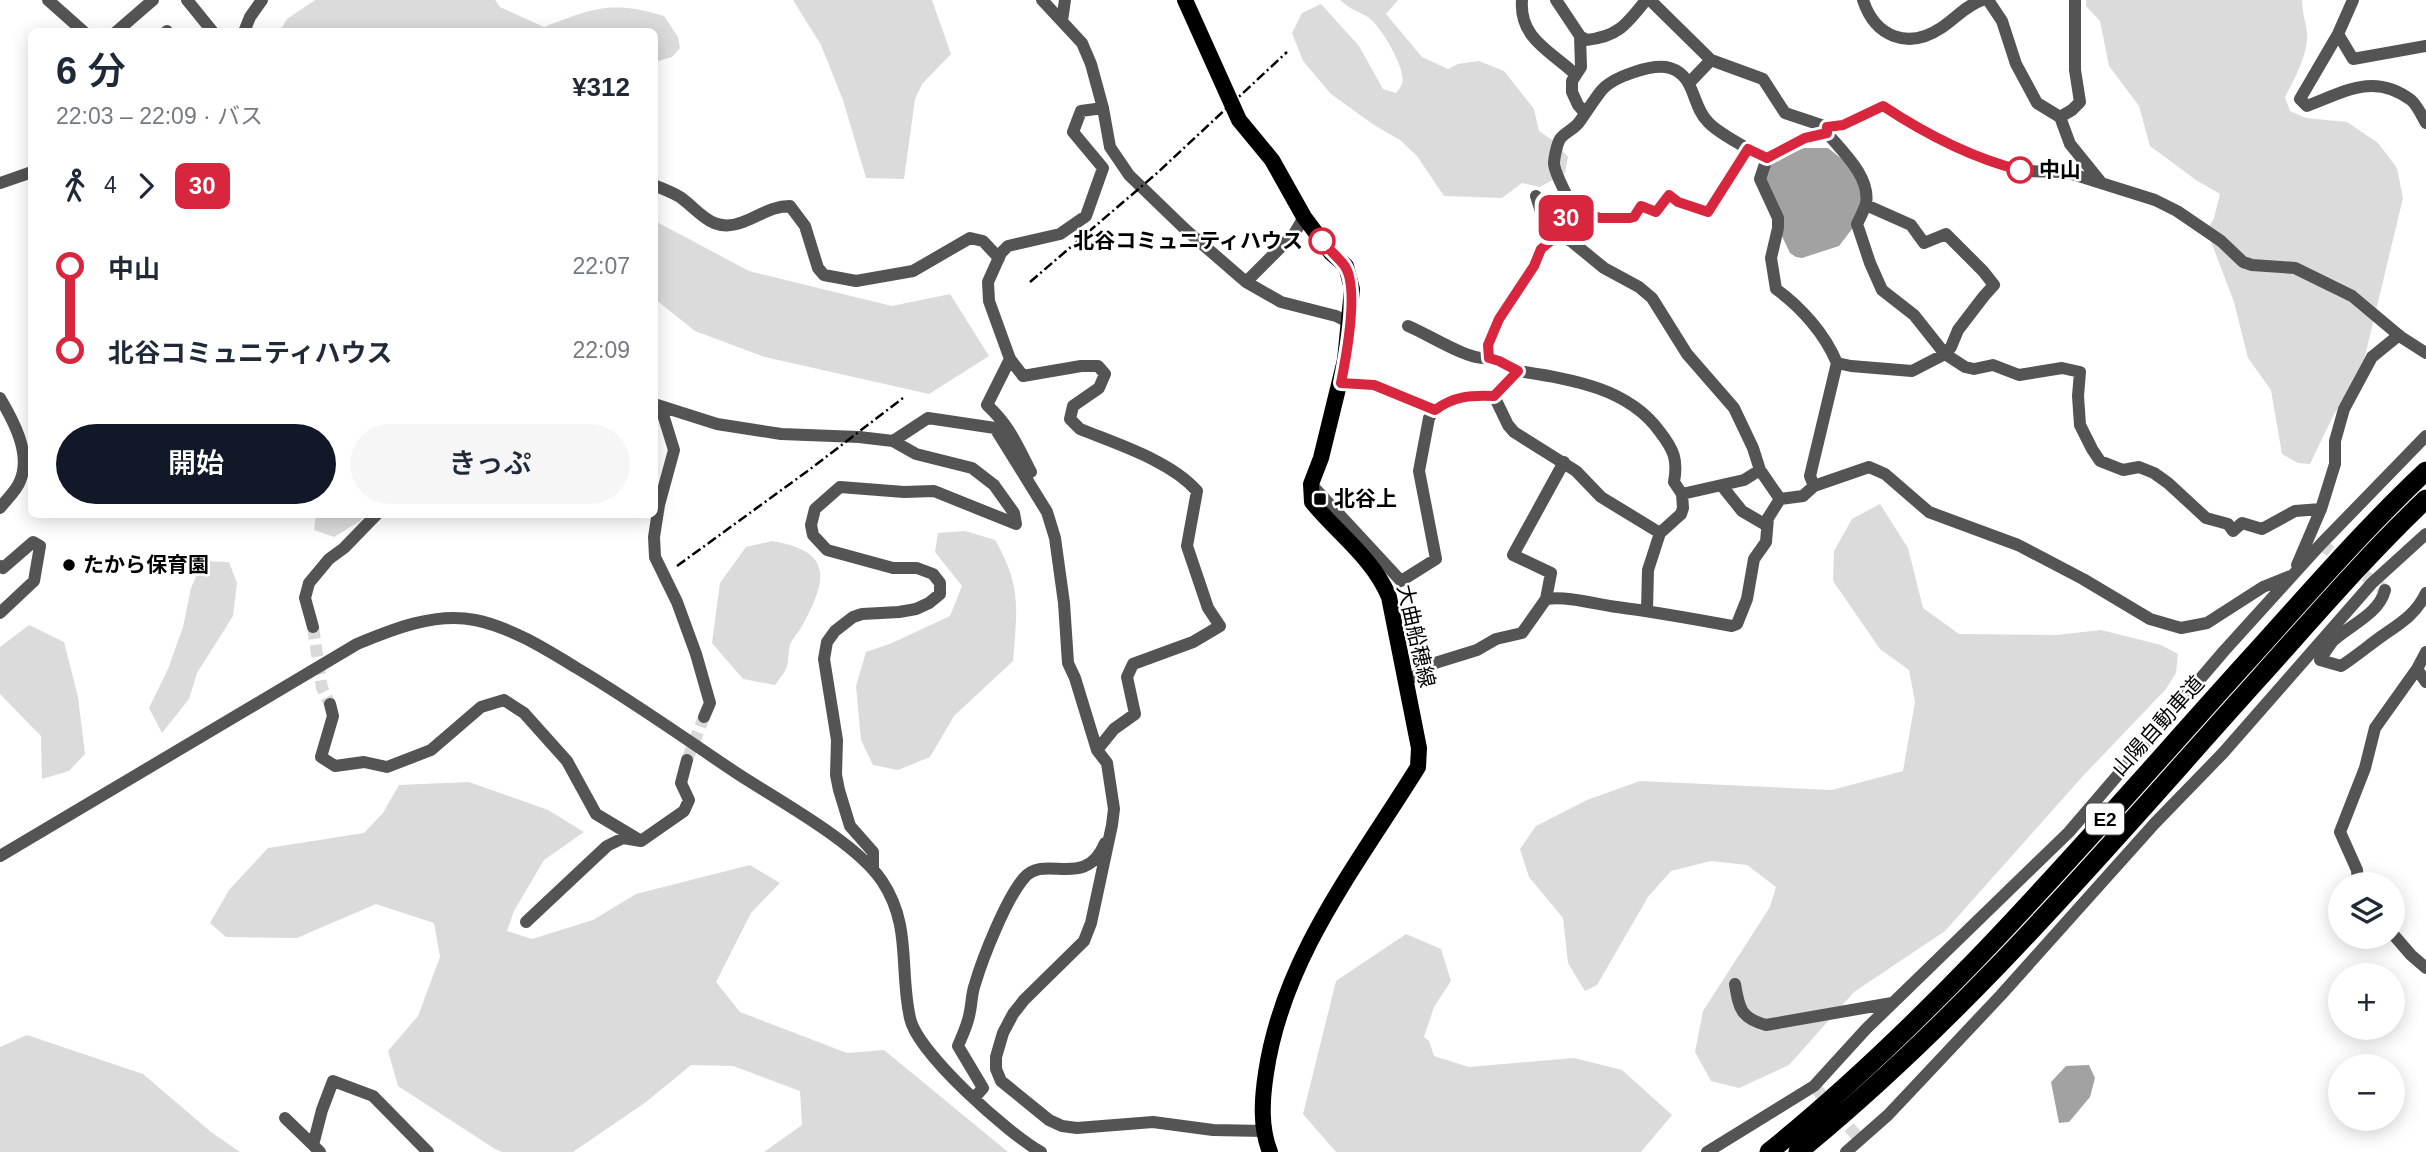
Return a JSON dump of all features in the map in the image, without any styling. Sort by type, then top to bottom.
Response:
[{"type":"highway","name":"山陽自動車道","points":[[1769,1152],[1861,1073],[1915,1021],[2094,831],[2357,540],[2426,471]]},
{"type":"highway","name":"山陽自動車道","points":[[1798,1152],[1874,1087],[1930,1034],[2016,945],[2339,589],[2426,499]]},
{"type":"main road","points":[[1185,0],[1239,120],[1272,160],[1304,217],[1331,253],[1346,266],[1352,289],[1341,383],[1321,458],[1311,484]]},
{"type":"main road","name":"大曲船穂線","points":[[1270,1152],[1264,1131],[1264,1087],[1268,1058],[1284,996],[1298,963],[1337,895],[1418,767],[1419,748],[1384,583],[1370,564],[1312,502],[1311,484]]},
{"type":"street","points":[[48,0],[80,28]]},
{"type":"street","points":[[121,28],[153,0]]},
{"type":"street","points":[[187,0],[210,28]]},
{"type":"street","points":[[246,28],[262,0]]},
{"type":"street","points":[[1042,0],[1082,43],[1091,64],[1103,108],[1110,147],[1129,175],[1186,230],[1246,282],[1281,302],[1336,316],[1350,323]]},
{"type":"street","points":[[1062,21],[1065,0]]},
{"type":"street","points":[[1522,0],[1523,23],[1532,37],[1576,75]]},
{"type":"street","points":[[1556,0],[1580,36],[1586,40],[1600,39],[1616,33],[1648,0],[1711,60],[1763,79],[1785,113],[1827,130],[1860,175],[1866,191],[1866,205],[1857,224],[1882,290],[1914,316],[1945,354],[1965,367],[1974,369],[1993,365],[2019,375],[2062,368],[2080,372],[2080,425],[2100,461],[2123,470],[2139,467],[2154,473],[2206,519],[2228,524],[2233,531],[2242,523],[2262,529],[2295,511],[2321,509]]},
{"type":"street","points":[[1863,0],[1867,11],[1885,32],[1905,40],[1941,29],[1958,14],[1982,0]]},
{"type":"street","points":[[1989,0],[2002,21],[2016,64],[2037,103],[2060,117],[2070,144],[2100,181]]},
{"type":"street","points":[[2060,117],[2073,110],[2080,102],[2075,69],[2075,0]]},
{"type":"street","points":[[2353,0],[2338,34],[2300,99],[2307,106],[2363,85],[2384,86],[2412,101],[2425,120]]},
{"type":"street","points":[[2338,34],[2353,59],[2426,46]]},
{"type":"street","points":[[1580,36],[1581,67],[1572,81],[1572,92],[1584,113]]},
{"type":"street","points":[[1690,82],[1711,60]]},
{"type":"street","points":[[1748,149],[1708,212],[1678,202],[1669,195],[1656,212],[1641,206],[1634,217],[1600,218],[1574,209],[1554,166],[1560,139],[1574,129],[1602,89],[1629,74],[1648,68],[1666,67],[1678,71],[1690,82],[1699,109],[1709,123],[1748,149],[1767,158]]},
{"type":"street","points":[[1814,486],[1810,476],[1838,363],[1833,351],[1808,318],[1776,289],[1771,258],[1778,228],[1777,218],[1760,179],[1767,158],[1805,138],[1843,125],[1883,106],[1924,131],[1998,164],[2027,172],[2066,172],[2155,200],[2177,211],[2221,241],[2243,262],[2295,268],[2352,296],[2399,335],[2426,353]]},
{"type":"street","points":[[1097,750],[1114,729],[1135,714],[1127,677],[1133,664],[1193,642],[1220,626],[1208,608],[1186,546],[1197,491],[1188,479],[1080,429],[1070,419],[1073,406],[1100,388],[1105,374],[1098,366],[1081,366],[1023,376],[1010,359],[989,301],[988,282],[1008,246],[1060,234],[1086,216],[1103,168],[1073,132],[1081,111],[1103,108]]},
{"type":"street","points":[[0,183],[25,175]]},
{"type":"street","points":[[658,186],[679,196],[706,220],[726,226],[742,223],[765,210],[790,206],[805,226],[818,268],[824,275],[856,281],[913,271],[970,238],[983,241],[999,258]]},
{"type":"street","points":[[1536,196],[1542,215],[1558,235],[1571,241],[1604,268],[1639,287],[1652,298],[1688,354],[1734,408],[1760,470],[1780,499]]},
{"type":"street","points":[[1838,363],[1912,371],[1945,354],[1963,323],[1994,285],[1946,234],[1924,243],[1911,225],[1866,205]]},
{"type":"street","points":[[1489,358],[1488,345],[1499,319],[1534,266],[1541,249],[1558,235],[1574,209]]},
{"type":"street","points":[[1246,282],[1294,234],[1304,217]]},
{"type":"street","points":[[1408,326],[1468,357],[1489,358],[1518,371],[1586,384],[1639,408],[1667,442],[1677,462],[1674,482],[1682,494],[1683,508],[1681,514],[1660,533],[1648,570],[1647,610]]},
{"type":"street","points":[[1780,499],[1803,496],[1814,486],[1869,467],[1885,474],[1929,512],[2018,545],[2083,579],[2150,619],[2181,628],[2207,623],[2263,587],[2293,575],[2321,509],[2335,464],[2335,441],[2344,409],[2372,357],[2399,335]]},
{"type":"street","points":[[1010,359],[987,405],[1003,419],[1012,432],[1039,488],[1037,494]]},
{"type":"street","points":[[1311,484],[1401,581],[1436,559],[1419,471],[1429,418],[1446,401],[1461,397],[1494,396],[1518,371]]},
{"type":"street","points":[[1341,383],[1374,385],[1435,410]]},
{"type":"street","points":[[1494,396],[1514,432],[1576,471],[1601,497],[1660,533]]},
{"type":"street","points":[[0,398],[15,424],[24,464],[20,482],[0,508]]},
{"type":"street","points":[[658,406],[718,424],[781,434],[893,441],[916,454],[972,468],[994,485],[1014,513],[1016,524],[934,491],[840,487],[816,509],[811,526],[813,535],[827,550],[894,568],[917,568],[933,574],[940,583],[940,594],[929,603],[899,612],[853,617],[827,642],[824,659],[837,740],[836,775],[839,790],[850,825],[873,852],[873,869]]},
{"type":"street","points":[[658,409],[674,450],[658,511]]},
{"type":"street","points":[[893,441],[928,418],[995,428],[1047,512],[1055,538],[1064,603],[1068,663],[1097,750],[1107,763],[1114,809],[1091,923],[1084,941],[1013,1014],[1003,1033],[996,1056],[996,1069],[1001,1081],[1049,1121],[1062,1126],[1077,1128],[1153,1122],[1213,1130],[1264,1131]]},
{"type":"street","points":[[1707,1152],[1814,1086],[1866,1029],[2069,832],[2224,651],[2426,436]]},
{"type":"street","points":[[1406,680],[1435,663],[1478,650],[1496,639],[1522,633],[1546,599],[1551,573],[1513,555],[1563,462]]},
{"type":"street","points":[[1682,494],[1744,480],[1760,470]]},
{"type":"street","points":[[1722,486],[1742,511],[1766,525]]},
{"type":"street","points":[[1546,599],[1559,597],[1732,626],[1737,624],[1747,599],[1754,559],[1766,542],[1768,518],[1780,499]]},
{"type":"street","points":[[313,627],[305,598],[309,583],[329,559],[344,548],[373,518]]},
{"type":"street","points":[[657,518],[654,537],[656,556],[696,654],[710,703],[704,718]]},
{"type":"street","points":[[1846,1152],[1888,1115],[1964,1035],[2155,823],[2223,753],[2372,583],[2426,534]]},
{"type":"street","points":[[0,566],[3,568],[10,563],[33,542],[40,546],[34,581],[0,613]]},
{"type":"street","points":[[2385,590],[2383,598],[2333,642],[2320,660],[2341,666],[2402,624],[2416,611],[2426,593]]},
{"type":"street","points":[[0,856],[358,644],[393,629],[437,619],[474,620],[541,646],[603,683],[833,836],[873,869],[891,896],[901,920],[910,1021],[932,1057],[1015,1135],[1041,1152]]},
{"type":"street","points":[[2357,872],[2340,832],[2365,768],[2375,729],[2426,652]]},
{"type":"street","points":[[2417,669],[2426,682]]},
{"type":"street","points":[[330,704],[333,716],[321,757],[335,766],[364,761],[387,767],[431,750],[481,707],[504,699],[524,713],[567,761],[596,814],[641,841]]},
{"type":"street","points":[[526,922],[607,846],[623,838],[641,841],[684,811],[689,800],[681,783],[687,760]]},
{"type":"street","points":[[975,1097],[982,1088],[958,1046],[969,1017],[975,984],[1004,910],[1025,876],[1037,869],[1067,870],[1091,864],[1102,849],[1112,825]]},
{"type":"street","points":[[2405,948],[2426,968]]},
{"type":"street","points":[[1735,984],[1744,1015],[1750,1021],[1766,1025],[1894,1003]]},
{"type":"street","points":[[317,1149],[322,1110],[333,1081],[373,1096],[428,1152]]},
{"type":"street","points":[[285,1118],[317,1149]]},
{"type":"shaded area","points":[[315,0],[495,0],[500,7],[544,27],[603,8],[630,8],[664,16],[678,37],[680,48],[672,57],[658,61],[658,28],[282,28],[287,19]]},
{"type":"shaded area","points":[[793,0],[932,0],[951,54],[922,84],[915,99],[904,179],[866,178],[843,100],[821,45]]},
{"type":"shaded area","points":[[1340,0],[1398,0],[1386,14],[1422,57],[1448,69],[1458,64],[1479,61],[1504,71],[1534,109],[1539,131],[1555,142],[1568,157],[1565,173],[1540,187],[1522,183],[1502,198],[1444,196],[1417,156],[1400,140],[1331,94],[1303,61],[1292,33],[1302,13],[1321,4],[1359,46],[1383,89],[1396,93],[1401,86],[1402,77],[1397,58],[1379,29],[1368,17]]},
{"type":"shaded area","points":[[2086,0],[2302,0],[2307,41],[2300,66],[2285,97],[2290,111],[2306,118],[2347,122],[2378,143],[2397,168],[2403,198],[2360,377],[2333,416],[2310,464],[2298,463],[2282,454],[2271,390],[2248,358],[2234,302],[2207,231],[2214,218],[2220,194],[2150,146],[2139,106],[2109,66],[2100,21],[2086,6]]},
{"type":"shaded area","points":[[1804,148],[1828,148],[1843,160],[1863,187],[1862,204],[1852,229],[1839,246],[1802,258],[1790,253],[1780,232],[1765,177],[1769,166],[1784,155]]},
{"type":"shaded area","points":[[658,223],[749,271],[892,306],[950,294],[989,356],[929,394],[765,357],[695,331],[658,301]]},
{"type":"shaded area","points":[[1880,504],[1908,548],[1923,608],[1959,634],[2056,635],[2101,630],[2161,645],[2178,654],[2176,673],[2166,689],[2082,777],[1945,931],[1854,992],[1789,1065],[1739,1088],[1711,1081],[1695,1052],[1703,1011],[1770,907],[1776,887],[1747,865],[1711,861],[1671,871],[1648,897],[1597,985],[1585,991],[1568,963],[1563,918],[1529,877],[1520,849],[1536,826],[1587,800],[1640,781],[1832,790],[1903,771],[1915,702],[1909,670],[1880,649],[1833,581],[1834,551],[1852,519]]},
{"type":"shaded area","points":[[316,518],[362,518],[334,537],[314,530]]},
{"type":"shaded area","points":[[965,531],[995,540],[1010,571],[1016,599],[1013,661],[954,716],[930,757],[898,770],[873,765],[861,740],[856,686],[866,652],[950,616],[962,586],[935,552],[938,533]]},
{"type":"shaded area","points":[[772,541],[806,552],[815,560],[820,570],[817,594],[790,644],[786,669],[775,685],[743,679],[712,643],[720,583],[746,547]]},
{"type":"shaded area","points":[[203,561],[229,562],[237,583],[233,616],[197,673],[189,699],[162,733],[149,708],[168,669],[183,627],[191,588]]},
{"type":"shaded area","points":[[29,625],[64,642],[78,697],[85,754],[69,771],[42,779],[41,736],[0,694],[0,647]]},
{"type":"shaded area","points":[[469,782],[548,810],[584,832],[544,860],[514,911],[507,931],[532,939],[593,920],[636,894],[750,865],[780,883],[751,913],[716,982],[740,1012],[847,1053],[884,1050],[1008,1152],[764,1152],[802,1125],[800,1091],[733,1066],[691,1065],[646,1102],[573,1152],[502,1152],[398,1086],[388,1051],[418,1016],[440,957],[434,923],[376,904],[297,938],[226,937],[210,923],[229,890],[268,848],[364,833],[383,813],[399,785]]},
{"type":"shaded area","points":[[1406,934],[1441,949],[1451,981],[1434,1007],[1424,1037],[1429,1041],[1434,1056],[1469,1067],[1574,1058],[1622,1070],[1672,1115],[1641,1152],[1336,1152],[1303,1114],[1336,981]]},
{"type":"shaded area","points":[[27,1035],[143,1074],[211,1132],[240,1152],[0,1152],[0,1047]]},
{"type":"shaded area","points":[[2089,1065],[2095,1078],[2090,1097],[2069,1122],[2059,1123],[2051,1082],[2066,1066]]},
{"type":"tunnel","points":[[2321,544],[2385,590]]},
{"type":"tunnel","points":[[313,627],[322,688],[330,704]]},
{"type":"tunnel","points":[[687,760],[704,717]]},
{"type":"tunnel","points":[[1814,1086],[1861,1141]]},
{"type":"railway","points":[[1030,282],[1156,174],[1287,52]]},
{"type":"railway","points":[[677,566],[903,398]]},
{"type":"bus line","name":"30","points":[[1322,241],[1346,266],[1352,289],[1341,383],[1374,385],[1435,410],[1446,401],[1461,397],[1494,396],[1515,376],[1518,371],[1489,358],[1488,345],[1499,319],[1534,266],[1541,249],[1558,235],[1574,209],[1600,218],[1630,218],[1634,217],[1641,206],[1656,212],[1669,195],[1678,202],[1708,212],[1748,149],[1767,158],[1805,138],[1827,133],[1827,127],[1843,125],[1883,106],[1924,131],[1998,164],[2020,170]]},
{"type":"place","name":"中山","points":[[2020,170]]},
{"type":"place","name":"北谷コミュニティハウス","points":[[1322,241]]},
{"type":"place","name":"北谷上","points":[[1320,499]]},
{"type":"place","name":"たから保育園","points":[[69,565]]}]
